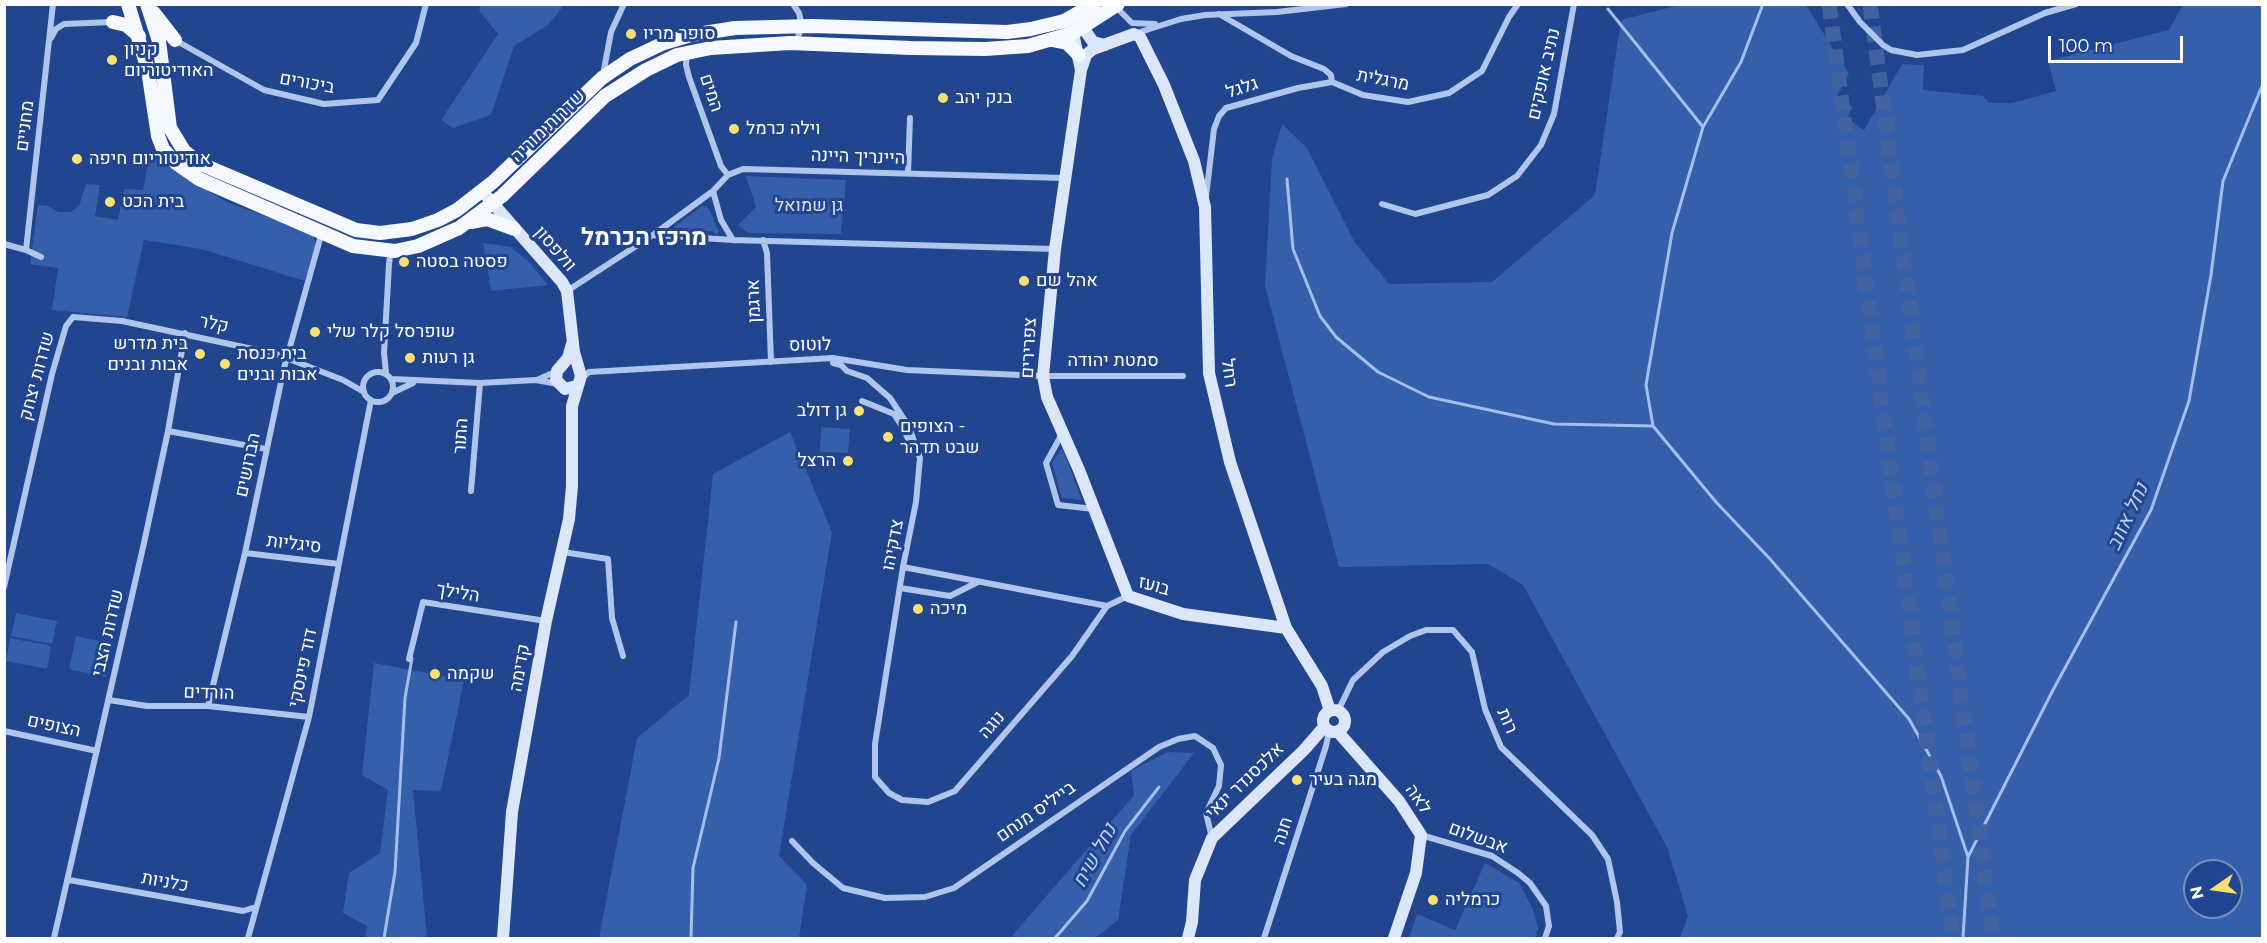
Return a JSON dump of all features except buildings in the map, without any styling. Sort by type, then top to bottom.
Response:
[{"type":"main road","name":"שדרות מוריה","points":[[1076,26],[1094,4]]},
{"type":"main road","name":"שדרות מוריה","points":[[149,44],[156,128],[160,143],[168,156],[199,179],[319,232],[353,246],[395,251],[437,238],[466,223],[493,204],[605,96],[646,70],[687,52],[790,42],[985,49],[1028,46],[1052,40],[1117,5]]},
{"type":"main road","points":[[140,10],[175,40]]},
{"type":"main road","points":[[140,10],[149,44]]},
{"type":"main road","name":"שדרות מוריה","points":[[140,10],[170,128],[184,151],[201,164],[367,232],[393,233],[412,230],[447,216],[482,192],[602,78],[650,48],[691,35],[735,28],[802,27],[1007,32],[1048,26],[1076,26]]},
{"type":"main road","points":[[113,22],[126,25],[149,44]]},
{"type":"main road","points":[[1052,40],[1067,43],[1079,55]]},
{"type":"main road","points":[[466,223],[487,219],[514,229]]},
{"type":"street","name":"מחניים","points":[[26,250],[53,4]]},
{"type":"street","name":"ביכורים","points":[[149,44],[175,40],[264,90],[324,104],[378,99],[416,44],[426,4]]},
{"type":"street","points":[[602,78],[611,32],[624,4]]},
{"type":"street","points":[[790,42],[798,37],[802,27],[799,13],[793,4]]},
{"type":"street","points":[[1081,70],[1089,52],[1165,23],[1218,14],[1277,12],[1346,4]]},
{"type":"street","name":"מרגלית","points":[[1218,14],[1292,56],[1324,69],[1331,75],[1332,82],[1363,95],[1408,102],[1449,93],[1482,71],[1518,4]]},
{"type":"street","name":"נתיב אופקים","points":[[1382,204],[1415,214],[1488,195],[1517,176],[1541,145],[1554,114],[1574,4]]},
{"type":"street","points":[[1847,4],[1860,22],[1883,45],[1891,50],[1917,55],[1962,50],[2045,13],[2076,4]]},
{"type":"street","points":[[1117,5],[1132,23],[1165,23]]},
{"type":"street","points":[[52,15],[56,23],[64,24],[113,22],[140,10]]},
{"type":"street","points":[[49,44],[54,32],[64,24]]},
{"type":"street","points":[[1076,26],[1095,43],[1105,45]]},
{"type":"street","name":"צפרירים","points":[[1076,26],[1081,70],[1055,249],[1043,376],[1047,397],[1128,596]]},
{"type":"street","name":"רחל","points":[[1134,34],[1143,39],[1164,85],[1194,161],[1205,207],[1209,373],[1230,462],[1286,628],[1322,686],[1334,711],[1345,719],[1344,727],[1330,730]]},
{"type":"street","name":"המים","points":[[687,52],[686,64],[689,77],[721,166],[728,175]]},
{"type":"street","name":"גלגל","points":[[1205,207],[1214,129],[1219,116],[1226,108],[1298,88],[1332,82]]},
{"type":"street","points":[[908,173],[910,118]]},
{"type":"street","name":"היינריך היינה","points":[[728,175],[752,169],[1064,178]]},
{"type":"street","points":[[567,291],[653,235],[713,191],[728,175]]},
{"type":"street","points":[[713,191],[721,220],[733,240]]},
{"type":"street","name":"וולפסון","points":[[482,192],[562,282],[567,291],[572,343],[568,378]]},
{"type":"street","name":"הברושים","points":[[208,706],[245,553],[287,358],[320,239],[319,232]]},
{"type":"street","points":[[653,235],[733,240],[1055,249]]},
{"type":"street","name":"ארגמן","points":[[764,240],[767,254],[771,362]]},
{"type":"street","points":[[4,244],[41,257]]},
{"type":"street","points":[[392,393],[393,384],[386,373],[384,353],[389,264],[390,256],[395,251]]},
{"type":"street","name":"קלר","points":[[73,317],[122,321],[185,333],[287,358],[343,380],[364,392]]},
{"type":"street","name":"שדרות יצחק","points":[[4,586],[52,374],[66,326],[73,317]]},
{"type":"street","name":"שדרות הצבי","points":[[54,939],[168,431],[185,333]]},
{"type":"street","name":"לוטוס","points":[[568,378],[590,372],[833,358],[907,370],[1043,376]]},
{"type":"street","name":"צדקיהו","points":[[833,358],[833,363],[867,378],[890,398],[909,427],[920,458],[916,502],[903,567],[875,744],[875,777]]},
{"type":"street","points":[[386,373],[373,372],[365,380],[364,392],[371,400],[381,401],[416,382]]},
{"type":"street","name":"סמטת יהודה","points":[[1043,376],[1184,376]]},
{"type":"street","points":[[392,380],[480,383],[568,378]]},
{"type":"street","points":[[536,380],[568,378]]},
{"type":"street","name":"קדימה","points":[[503,939],[512,812],[546,621],[569,519],[572,486],[572,406],[568,378]]},
{"type":"street","name":"קלר","points":[[343,380],[365,380]]},
{"type":"street","name":"התור","points":[[471,491],[480,383]]},
{"type":"street","points":[[878,407],[882,396]]},
{"type":"street","name":"דוד פינסקי","points":[[248,939],[309,717],[371,400]]},
{"type":"street","points":[[862,401],[894,414],[904,429],[919,465]]},
{"type":"street","points":[[168,431],[266,448]]},
{"type":"street","points":[[1063,432],[1046,463],[1058,505],[1094,509]]},
{"type":"street","points":[[563,552],[608,559],[612,618],[623,656]]},
{"type":"street","name":"סיגליות","points":[[245,553],[339,564]]},
{"type":"street","points":[[903,567],[1107,606]]},
{"type":"street","points":[[900,588],[950,596],[979,582]]},
{"type":"street","name":"בועז","points":[[1107,606],[1128,596],[1183,614],[1286,628]]},
{"type":"street","name":"הלילך","points":[[409,659],[423,602],[546,621]]},
{"type":"street","name":"נוגה","points":[[875,777],[889,793],[902,800],[928,802],[955,791],[1072,656],[1107,606]]},
{"type":"street","name":"רות","points":[[1334,711],[1353,680],[1383,652],[1410,636],[1426,630],[1453,630],[1472,652],[1485,709],[1502,747],[1592,835],[1608,859],[1617,902],[1620,932],[1617,939]]},
{"type":"street","name":"הורדים","points":[[109,700],[147,706],[208,706],[309,717]]},
{"type":"street","points":[[1330,730],[1323,720],[1334,711]]},
{"type":"street","name":"לאה","points":[[1330,730],[1399,801],[1421,834],[1416,873],[1394,939]]},
{"type":"street","name":"אלכסנדר ינאי","points":[[1188,939],[1192,922],[1195,880],[1212,838],[1304,750],[1330,730]]},
{"type":"street","name":"חנה","points":[[1264,939],[1330,730]]},
{"type":"street","name":"הצופים","points":[[4,731],[97,751]]},
{"type":"street","name":"בייליס מנחם","points":[[792,841],[843,888],[885,898],[925,897],[954,888],[1159,747],[1178,739],[1195,736],[1213,748],[1221,765],[1219,786],[1206,813],[1212,838]]},
{"type":"street","name":"אבשלום","points":[[1421,834],[1492,856],[1518,873],[1530,884],[1546,906],[1549,926],[1545,939]]},
{"type":"street","name":"כלניות","points":[[69,880],[243,910],[256,907]]},
{"type":"green space","points":[[481,5],[564,5],[548,25],[514,46],[491,115],[453,128],[441,120],[498,34],[479,11]]},
{"type":"green space","points":[[1679,5],[1806,5],[1849,74],[1837,96],[1853,107],[1847,118],[1864,130],[1902,64],[1924,65],[1923,90],[1983,96],[1989,103],[2012,103],[2056,91],[2048,61],[2169,30],[2183,5],[2262,5],[2262,938],[1680,938],[1688,916],[1667,847],[1523,585],[1488,564],[1339,567],[1265,286],[1272,159],[1282,124],[1307,148],[1354,241],[1389,284],[1492,282],[1595,195],[1621,20]]},
{"type":"green space","points":[[150,152],[163,157],[185,178],[229,203],[313,233],[316,245],[305,281],[201,249],[144,240],[127,317],[52,310],[58,268],[30,264],[38,205],[48,206],[59,212],[70,212],[79,206],[86,184],[100,185],[95,216],[118,220],[124,189],[143,190]]},
{"type":"green space","name":"גן שמואל","points":[[746,176],[846,180],[841,234],[749,233],[744,230],[738,225],[756,207]]},
{"type":"green space","points":[[702,206],[709,209],[719,232],[717,235],[712,231],[675,231],[674,227]]},
{"type":"green space","points":[[483,243],[511,247],[529,262],[548,285],[491,291]]},
{"type":"green space","points":[[821,427],[850,429],[848,453],[820,452]]},
{"type":"green space","points":[[790,432],[832,532],[779,856],[807,885],[799,938],[599,938],[637,738],[689,695],[713,474]]},
{"type":"green space","points":[[1062,448],[1082,500],[1062,498],[1052,463]]},
{"type":"green space","points":[[16,613],[57,621],[52,644],[11,636]]},
{"type":"green space","points":[[76,636],[113,644],[106,677],[69,669]]},
{"type":"green space","points":[[10,638],[51,646],[47,669],[6,661]]},
{"type":"green space","points":[[374,663],[464,680],[441,791],[413,790],[426,938],[365,938],[367,926],[343,913],[349,873],[380,853],[388,790],[362,775]]},
{"type":"green space","points":[[1168,752],[1194,753],[1131,835],[1118,920],[1095,938],[1010,938],[1134,795],[1131,771]]},
{"type":"green space","points":[[1485,863],[1519,883],[1533,909],[1538,928],[1535,938],[1409,938],[1417,914],[1455,930]]},
{"type":"waterway","points":[[1763,4],[1741,62],[1703,127],[1672,233],[1646,385],[1653,426],[1716,502],[1770,559],[1909,719],[1941,776],[1968,857]]},
{"type":"waterway","points":[[1608,9],[1703,127]]},
{"type":"waterway","name":"נחל אזוב","points":[[1963,938],[1968,857],[2053,690],[2151,510],[2189,401],[2211,275],[2223,181],[2262,86]]},
{"type":"waterway","points":[[1287,179],[1293,249],[1320,316],[1336,337],[1378,372],[1429,397],[1554,424],[1653,426]]},
{"type":"waterway","points":[[691,938],[693,868],[719,758],[736,622]]},
{"type":"waterway","points":[[384,938],[395,872],[405,698],[412,658]]},
{"type":"waterway","name":"נחל שיח","points":[[1055,938],[1087,901],[1125,831],[1159,787]]},
{"type":"tunnel","points":[[1829,4],[1953,938]]},
{"type":"tunnel","points":[[1870,4],[1993,938]]},
{"type":"place","name":"סופר מריו","points":[[631,34]]},
{"type":"place","name":"קניון האודיטוריום","points":[[112,60]]},
{"type":"place","name":"בנק יהב","points":[[943,98]]},
{"type":"place","name":"וילה כרמל","points":[[734,129]]},
{"type":"place","name":"אודיטוריום חיפה","points":[[77,159]]},
{"type":"place","name":"בית הכט","points":[[110,202]]},
{"type":"place","name":"פסטה בסטה","points":[[404,262]]},
{"type":"place","name":"אהל שם","points":[[1024,281]]},
{"type":"place","name":"שופרסל קלר שלי","points":[[315,332]]},
{"type":"place","name":"בית מדרש אבות ובנים","points":[[200,354]]},
{"type":"place","name":"גן רעות","points":[[410,358]]},
{"type":"place","name":"בית כנסת אבות ובנים","points":[[225,364]]},
{"type":"place","name":"גן דולב","points":[[859,411]]},
{"type":"place","name":"הצופים - שבט תדהר","points":[[888,437]]},
{"type":"place","name":"הרצל","points":[[848,461]]},
{"type":"place","name":"מיכה","points":[[918,609]]},
{"type":"place","name":"שקמה","points":[[435,674]]},
{"type":"place","name":"מגה בעיר","points":[[1297,780]]},
{"type":"place","name":"כרמליה","points":[[1433,900]]},
{"type":"district","name":"מרכז הכרמל","points":[[644,238]]}]
